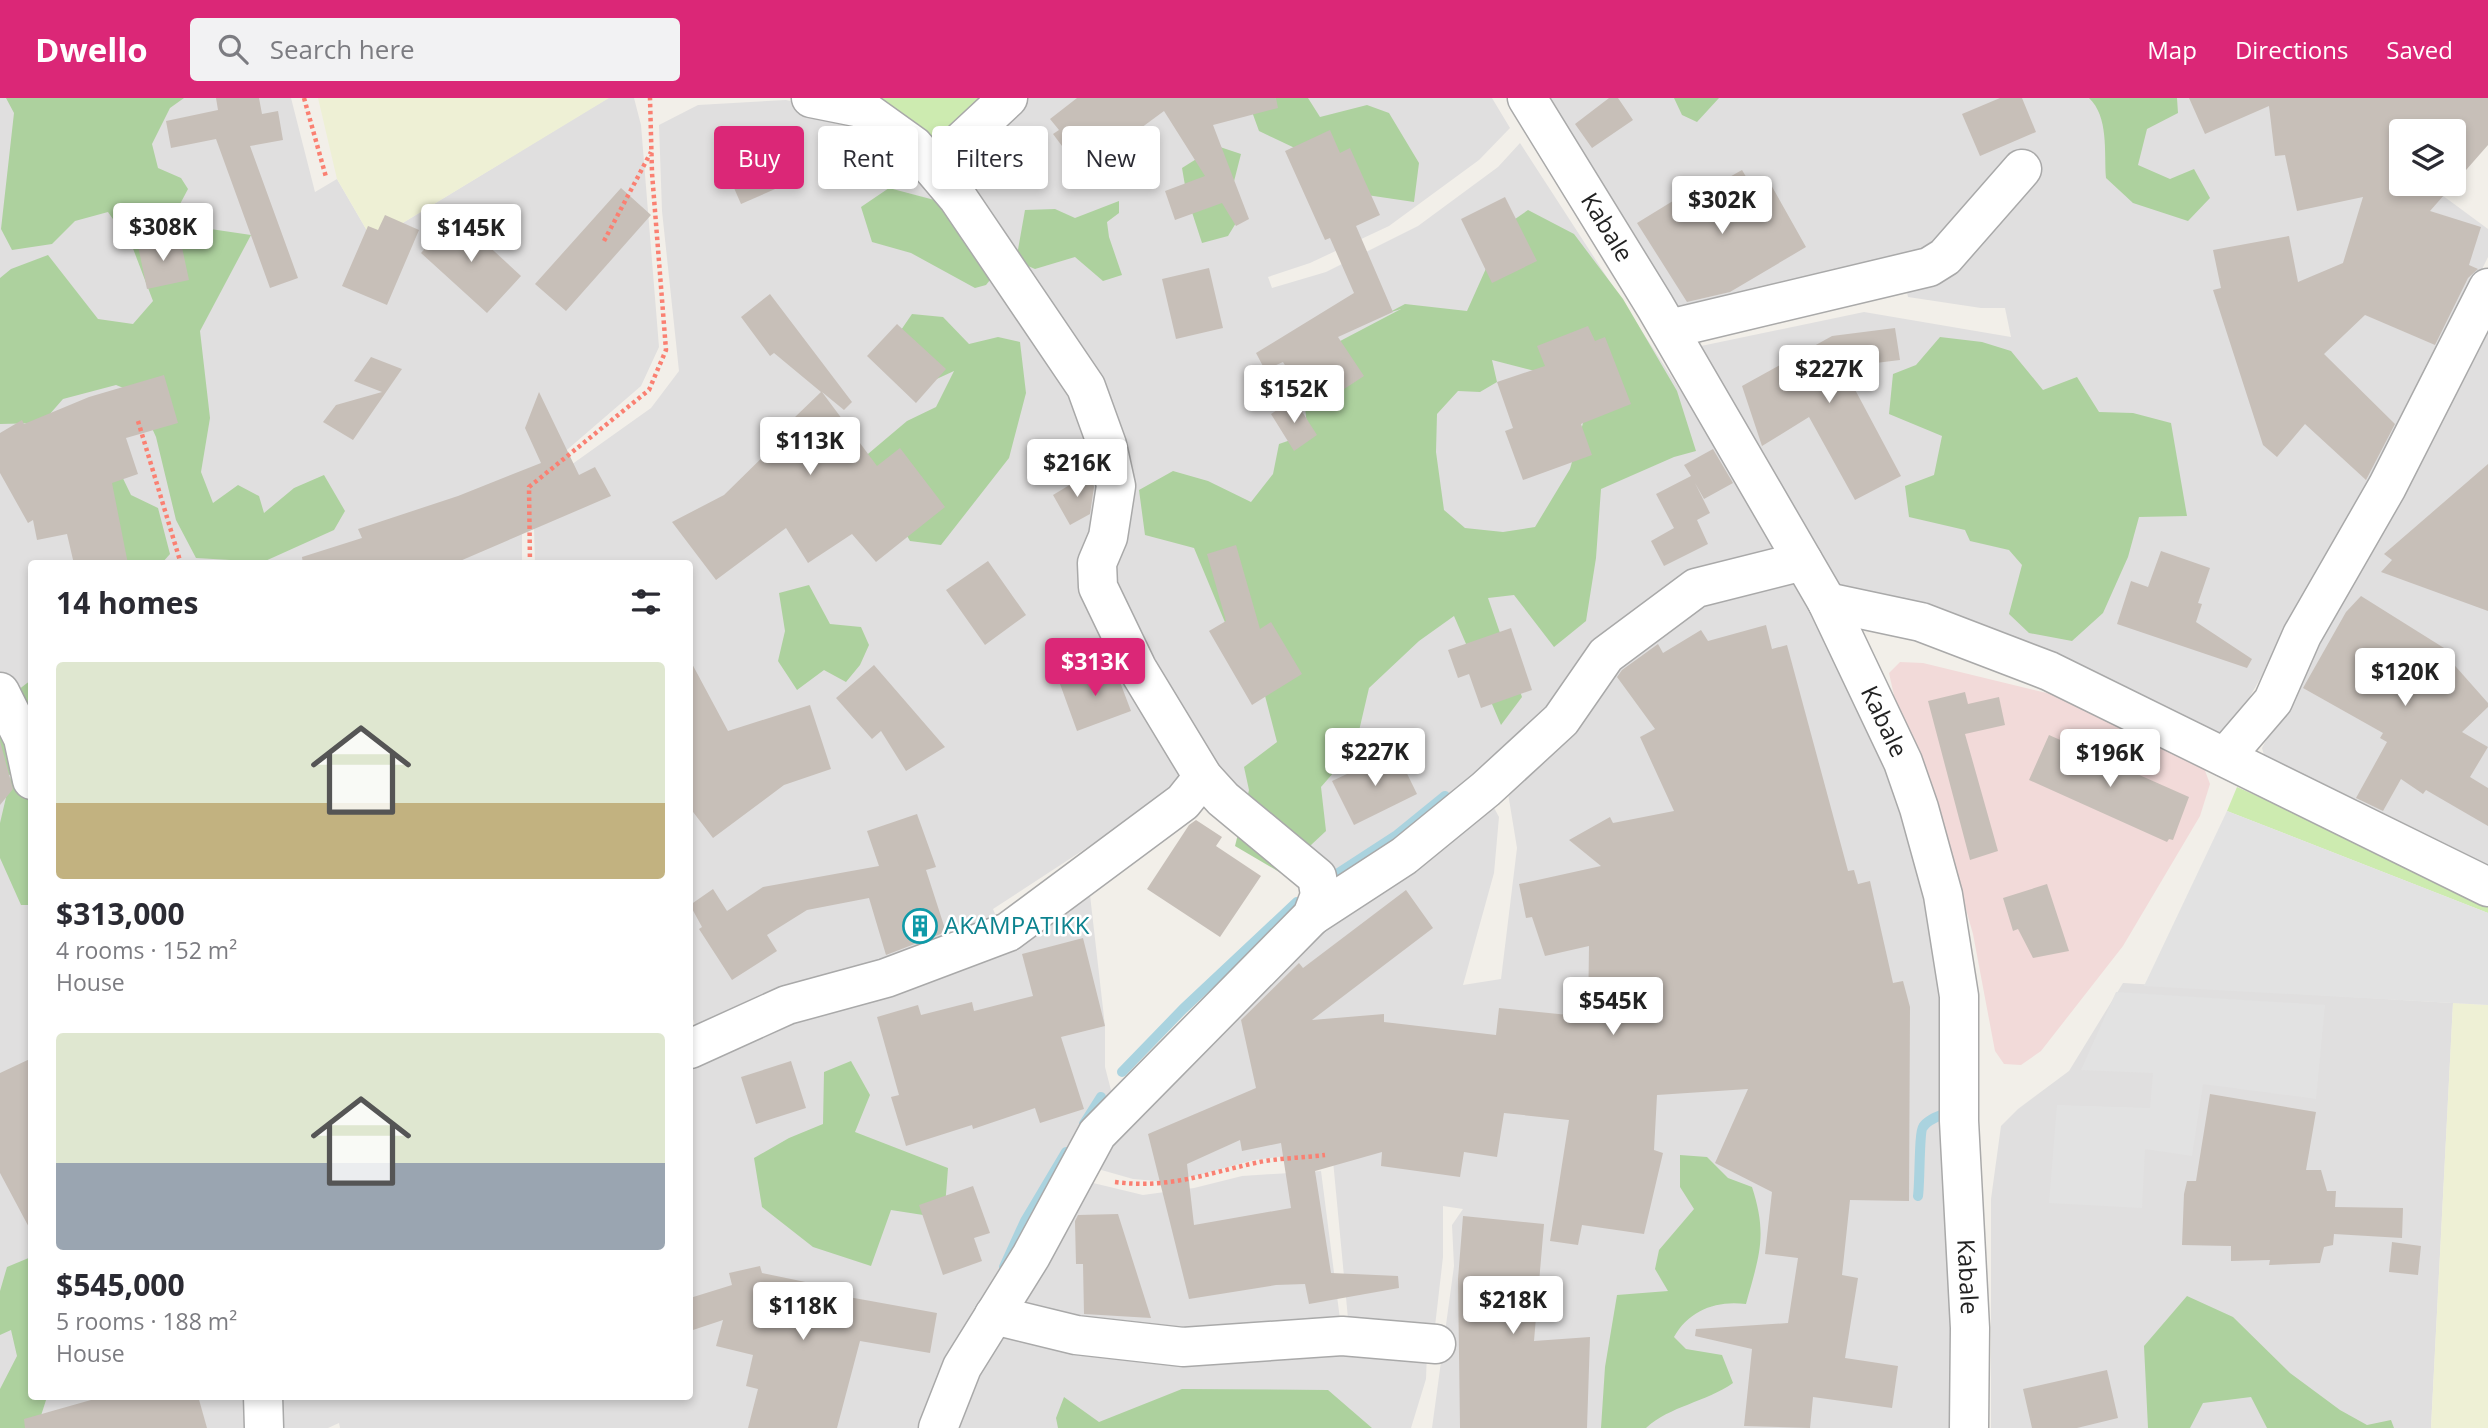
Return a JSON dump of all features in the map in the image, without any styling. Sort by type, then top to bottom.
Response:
[{"type":"street","points":[[811,98],[861,108],[914,146],[932,167]]},
{"type":"street","points":[[978,126],[1008,98]]},
{"type":"street","name":"Kabale","points":[[1527,98],[1669,329],[1827,601],[1903,762],[1943,895],[1959,996],[1959,1121],[1970,1328],[1969,1428]]},
{"type":"street","points":[[1669,329],[1929,267],[1945,257],[2022,169]]},
{"type":"street","points":[[950,189],[1086,387],[1107,445],[1116,486],[1108,537],[1097,563],[1098,587],[1137,668],[1203,777],[1223,799],[1317,877],[1320,895],[1312,916]]},
{"type":"street","points":[[2225,757],[2273,701],[2302,635],[2387,487],[2488,288]]},
{"type":"street","points":[[938,1428],[962,1367],[1031,1256],[1097,1134],[1312,916],[1404,856],[1486,789],[1561,720],[1605,655],[1696,588],[1804,561]]},
{"type":"street","points":[[1827,601],[1921,622],[2036,666],[2488,887]]},
{"type":"street","points":[[0,692],[23,738],[28,761]]},
{"type":"street","points":[[693,1048],[787,1005],[886,978],[1008,932],[1183,802],[1203,777]]},
{"type":"street","points":[[994,1315],[1076,1335],[1183,1347],[1342,1336],[1437,1344]]},
{"type":"street","points":[[263,1400],[264,1428]]},
{"type":"path","points":[[304,98],[326,177]]},
{"type":"path","points":[[530,560],[529,487],[649,390],[666,351],[650,98]]},
{"type":"path","points":[[604,240],[652,151]]},
{"type":"path","points":[[138,421],[180,560]]},
{"type":"path","points":[[1078,1170],[1110,1181],[1143,1185],[1192,1180],[1256,1163],[1325,1155]]},
{"type":"shaded area","points":[[0,98],[291,98],[315,192],[337,179],[373,241],[608,98],[634,98],[641,125],[659,347],[641,386],[568,449],[522,481],[522,560],[28,560],[28,731],[0,677]]},
{"type":"shaded area","points":[[1022,98],[1492,98],[1510,128],[1479,160],[1389,226],[1310,263],[1268,277],[1272,288],[1326,272],[1418,226],[1498,167],[1520,143],[1785,552],[1762,558],[1532,731],[1446,805],[1331,886],[1223,783],[1107,583],[1128,503],[964,189],[1048,189],[1048,126],[994,126]]},
{"type":"shaded area","points":[[1537,98],[2488,98],[2415,119],[2389,119],[2389,196],[2443,196],[2488,229],[2488,257],[2412,412],[2224,742],[1835,588],[1695,351],[1701,346],[1864,312],[2011,337],[2005,308],[1981,308],[1908,297],[1900,261],[1678,315]]},
{"type":"shaded area","points":[[786,100],[859,117],[870,126],[818,126],[818,189],[918,189],[918,176],[1047,343],[1102,459],[1097,544],[1189,774],[1166,796],[993,909],[1001,928],[696,1028],[693,1019],[693,560],[535,560],[533,492],[651,408],[679,371],[662,211],[659,125],[698,105]]},
{"type":"shaded area","points":[[2488,320],[2488,879],[2266,762],[2262,748]]},
{"type":"shaded area","points":[[1800,575],[1878,744],[1933,908],[1951,1146],[1951,1428],[1432,1428],[1454,1266],[1452,1225],[1463,1209],[1443,1206],[1443,1257],[1434,1335],[1349,1329],[1332,1150],[1254,1160],[1195,1176],[1156,1181],[1133,1179],[1091,1167],[1302,945],[1492,804],[1499,817],[1494,873],[1463,985],[1501,979],[1517,848],[1506,781],[1607,671],[1694,600]]},
{"type":"shaded area","points":[[1900,662],[1923,663],[2055,695],[2204,768],[2210,784],[2200,816],[2123,946],[2041,1051],[2021,1065],[2004,1064],[1995,1051],[1973,934],[1925,766],[1895,700],[1889,673]]},
{"type":"shaded area","points":[[0,709],[28,825],[28,1400],[259,1400],[258,1428],[0,1428]]},
{"type":"shaded area","points":[[2227,811],[2488,913],[2488,1005],[2144,986]]},
{"type":"shaded area","points":[[1090,895],[1105,1026],[1105,1067],[1112,1094],[931,1428],[340,1428],[339,1423],[328,1428],[277,1428],[274,1400],[693,1400],[693,1060]]},
{"type":"shaded area","points":[[2123,983],[2453,1003],[2431,1428],[1991,1428],[1991,1199],[2001,1126],[2018,1109],[2069,1071]]},
{"type":"shaded area","points":[[2116,992],[2325,1005],[2316,1099],[2203,1084],[2192,1156],[2145,1149],[2142,1208],[2049,1203],[2057,1105],[2150,1108],[2153,1073],[2081,1070]]},
{"type":"shaded area","points":[[1321,1171],[1341,1327],[1209,1337],[1009,1312],[1089,1182],[1143,1195],[1194,1188],[1242,1176]]},
{"type":"shaded area","points":[[1004,1331],[1427,1352],[1426,1379],[1411,1428],[959,1428],[977,1382]]},
{"type":"green space","points":[[6,98],[184,98],[170,108],[152,144],[158,168],[181,178],[188,189],[170,223],[251,235],[200,331],[210,418],[201,472],[213,503],[238,485],[259,496],[264,513],[294,488],[324,475],[345,511],[334,530],[267,560],[196,558],[176,520],[156,437],[136,393],[116,385],[63,399],[42,423],[0,424],[0,278],[11,269],[48,255],[98,319],[133,324],[153,301],[132,246],[108,212],[75,221],[52,244],[12,250],[1,229],[14,113]]},
{"type":"green space","points":[[318,98],[609,98],[373,241],[337,179]]},
{"type":"green space","points":[[849,98],[995,98],[965,126],[932,126],[932,154],[918,145],[918,126],[890,126]]},
{"type":"green space","points":[[1247,98],[1308,98],[1320,117],[1367,105],[1389,113],[1419,163],[1414,202],[1360,194],[1299,150],[1259,131]]},
{"type":"green space","points":[[1674,98],[1719,98],[1697,122],[1682,115]]},
{"type":"green space","points":[[2089,98],[2177,98],[2178,113],[2147,129],[2138,165],[2170,179],[2194,169],[2210,198],[2188,221],[2133,203],[2106,178],[2103,125]]},
{"type":"green space","points":[[1217,146],[1241,154],[1230,197],[1239,218],[1228,236],[1202,243],[1187,197],[1182,168]]},
{"type":"green space","points":[[888,189],[942,202],[994,275],[986,285],[975,288],[911,253],[872,242],[861,207]]},
{"type":"green space","points":[[1119,201],[1119,213],[1107,222],[1109,237],[1122,275],[1103,281],[1075,257],[1035,269],[1016,261],[1025,210],[1055,209],[1075,218]]},
{"type":"green space","points":[[1528,210],[1574,234],[1623,299],[1677,391],[1696,451],[1674,457],[1601,489],[1596,558],[1586,621],[1554,647],[1514,595],[1488,598],[1522,697],[1501,725],[1454,616],[1419,641],[1369,688],[1355,748],[1321,787],[1326,831],[1281,873],[1235,846],[1249,790],[1244,767],[1277,742],[1264,692],[1229,632],[1194,548],[1145,535],[1139,490],[1173,471],[1208,481],[1251,502],[1273,474],[1279,444],[1308,434],[1302,380],[1304,360],[1401,309],[1388,313],[1405,304],[1467,311],[1505,226]],"holes":[[[1492,360],[1535,371],[1585,416],[1570,469],[1535,527],[1503,532],[1465,528],[1444,510],[1436,452],[1437,414],[1458,391],[1480,392],[1497,382]]]},
{"type":"green space","points":[[912,314],[943,317],[969,344],[998,337],[1020,342],[1026,393],[1009,458],[941,545],[910,541],[862,459],[907,421],[936,407],[954,371],[917,388],[888,349]]},
{"type":"green space","points":[[1940,337],[1982,342],[2011,351],[2043,390],[2077,377],[2099,412],[2133,413],[2171,423],[2187,516],[2139,517],[2128,557],[2103,613],[2072,641],[2029,633],[2009,614],[2022,565],[2009,550],[1970,541],[1965,530],[1909,517],[1905,486],[1934,475],[1942,436],[1889,414],[1893,374],[1916,365]]},
{"type":"green space","points":[[116,464],[131,495],[158,508],[170,554],[165,560],[84,560]]},
{"type":"green space","points":[[809,585],[830,624],[861,627],[869,645],[860,665],[846,682],[824,670],[797,690],[778,661],[785,631],[779,593]]},
{"type":"green space","points":[[28,682],[28,905],[21,905],[0,858],[0,823],[11,776],[0,768],[0,704]]},
{"type":"green space","points":[[2237,787],[2488,899],[2488,913],[2227,811]]},
{"type":"green space","points":[[2453,1003],[2488,1005],[2488,1428],[2431,1428]]},
{"type":"green space","points":[[851,1061],[870,1095],[855,1132],[948,1168],[945,1207],[936,1217],[891,1210],[871,1266],[813,1247],[762,1207],[754,1158],[789,1138],[823,1124],[824,1072]]},
{"type":"green space","points":[[1680,1155],[1707,1157],[1728,1178],[1752,1187],[1757,1204],[1760,1246],[1746,1304],[1725,1304],[1705,1309],[1688,1320],[1674,1337],[1686,1349],[1722,1355],[1733,1383],[1666,1414],[1646,1428],[1601,1428],[1605,1367],[1617,1295],[1668,1291],[1655,1269],[1659,1250],[1694,1209],[1680,1187]]},
{"type":"green space","points":[[28,1258],[28,1400],[46,1400],[37,1428],[0,1428],[0,1389],[17,1356],[11,1330],[0,1335],[0,1291],[7,1267]]},
{"type":"green space","points":[[2187,1296],[2233,1317],[2290,1373],[2340,1410],[2367,1425],[2391,1420],[2394,1428],[2267,1428],[2251,1397],[2203,1403],[2190,1428],[2148,1428],[2144,1346]]},
{"type":"green space","points":[[1182,1389],[1328,1390],[1372,1428],[1058,1428],[1056,1418],[1064,1397],[1099,1422]]},
{"type":"building","points":[[216,98],[259,98],[262,114],[278,111],[283,140],[250,146],[298,278],[270,288],[216,139],[171,148],[166,121],[218,110]]},
{"type":"building","points":[[1077,98],[1276,98],[1278,108],[1213,125],[1249,219],[1236,226],[1222,203],[1175,220],[1165,191],[1205,176],[1164,111],[1144,126],[1062,126],[1062,146],[1053,134],[1059,130],[1050,119]]},
{"type":"building","points":[[1609,98],[1618,98],[1633,120],[1592,148],[1575,124]]},
{"type":"building","points":[[2000,98],[2022,98],[2036,132],[1980,156],[1962,114]]},
{"type":"building","points":[[2189,98],[2488,98],[2488,145],[2466,170],[2466,119],[2389,119],[2389,196],[2443,196],[2430,211],[2481,227],[2469,265],[2478,269],[2468,278],[2435,345],[2365,315],[2324,354],[2395,424],[2366,480],[2305,424],[2277,457],[2263,445],[2213,290],[2221,288],[2213,250],[2289,236],[2298,282],[2343,263],[2363,197],[2297,211],[2285,155],[2275,156],[2269,106],[2205,134]]},
{"type":"building","points":[[1330,130],[1340,153],[1350,148],[1380,215],[1356,226],[1393,312],[1338,337],[1364,376],[1312,410],[1283,362],[1265,370],[1256,353],[1354,293],[1330,238],[1325,240],[1285,151]]},
{"type":"building","points":[[1742,170],[1751,185],[1766,176],[1806,247],[1730,292],[1687,302],[1637,223],[1712,177],[1717,184]]},
{"type":"building","points":[[621,188],[651,215],[566,311],[535,284]]},
{"type":"building","points":[[734,189],[775,189],[741,204]]},
{"type":"building","points":[[1505,197],[1537,261],[1492,283],[1461,219]]},
{"type":"building","points":[[385,215],[419,230],[387,305],[342,286],[368,226],[378,230]]},
{"type":"building","points":[[455,215],[521,276],[487,313],[421,253]]},
{"type":"building","points":[[180,238],[189,280],[147,289],[138,246]]},
{"type":"building","points":[[1209,268],[1223,328],[1176,339],[1162,279]]},
{"type":"building","points":[[770,294],[852,402],[844,410],[822,392],[877,466],[900,448],[945,507],[876,562],[852,534],[808,563],[786,528],[716,580],[672,522],[724,495],[772,448],[768,443],[821,392],[774,353],[770,356],[741,317]]},
{"type":"building","points":[[897,324],[946,369],[916,403],[867,356]]},
{"type":"building","points":[[1588,326],[1595,341],[1605,337],[1631,404],[1581,424],[1592,455],[1523,480],[1505,431],[1513,428],[1497,382],[1545,366],[1537,346]]},
{"type":"building","points":[[1895,328],[1900,360],[1843,367],[1901,476],[1855,500],[1809,417],[1762,446],[1742,386],[1832,336]]},
{"type":"building","points":[[371,357],[402,369],[353,440],[323,422],[336,405],[382,392],[354,381]]},
{"type":"building","points":[[164,375],[178,423],[126,438],[138,474],[112,483],[127,560],[73,560],[67,534],[37,540],[33,520],[28,523],[0,473],[0,433],[22,420],[24,424],[89,397]]},
{"type":"building","points":[[539,392],[579,475],[595,467],[611,496],[462,560],[302,560],[302,557],[362,538],[358,529],[458,496],[541,463],[525,428]]},
{"type":"building","points":[[1294,399],[1317,435],[1294,451],[1271,414]]},
{"type":"building","points":[[1713,449],[1733,483],[1704,499],[1695,483],[1710,513],[1697,520],[1708,544],[1664,566],[1651,541],[1674,528],[1656,494],[1691,476],[1684,465]]},
{"type":"building","points":[[2488,464],[2488,611],[2381,572],[2392,560],[2384,554]]},
{"type":"building","points":[[1091,472],[1094,487],[1090,514],[1070,525],[1053,495]]},
{"type":"building","points":[[1236,545],[1260,629],[1271,622],[1302,674],[1252,705],[1209,631],[1226,621],[1207,554]]},
{"type":"building","points":[[2161,551],[2210,568],[2198,603],[2202,604],[2196,622],[2252,659],[2247,668],[2117,624],[2131,581],[2148,587]]},
{"type":"building","points":[[988,561],[1026,615],[985,645],[946,590]]},
{"type":"building","points":[[2361,596],[2452,653],[2449,659],[2488,703],[2488,707],[2462,732],[2488,747],[2470,777],[2488,788],[2488,826],[2426,790],[2423,794],[2401,779],[2383,811],[2356,798],[2387,742],[2380,738],[2383,733],[2303,688],[2346,612]]},
{"type":"building","points":[[1766,625],[1772,649],[1787,645],[1848,871],[1854,870],[1858,884],[1870,881],[1893,983],[1903,981],[1910,1007],[1909,1201],[1850,1200],[1842,1275],[1858,1278],[1845,1358],[1898,1366],[1892,1408],[1813,1397],[1810,1428],[1744,1426],[1752,1349],[1695,1336],[1696,1329],[1788,1323],[1798,1258],[1765,1254],[1772,1192],[1715,1163],[1748,1089],[1657,1095],[1654,1150],[1663,1153],[1644,1234],[1582,1225],[1578,1245],[1550,1241],[1569,1120],[1504,1113],[1497,1157],[1464,1152],[1460,1177],[1381,1166],[1382,1152],[1315,1171],[1331,1273],[1398,1276],[1399,1288],[1309,1304],[1305,1284],[1276,1285],[1189,1299],[1148,1134],[1256,1088],[1241,1020],[1299,963],[1303,968],[1406,890],[1433,928],[1312,1020],[1384,1014],[1384,1022],[1496,1035],[1499,1008],[1588,1017],[1589,946],[1545,956],[1532,917],[1526,918],[1519,884],[1601,866],[1569,840],[1610,817],[1613,823],[1674,811],[1640,737],[1655,729],[1617,677],[1622,670],[1658,644],[1663,653],[1701,630],[1708,641]],"holes":[[[1240,1140],[1242,1151],[1281,1143],[1291,1208],[1194,1225],[1187,1164]]]},
{"type":"building","points":[[1511,628],[1532,690],[1481,708],[1469,674],[1458,678],[1448,650]]},
{"type":"building","points":[[874,665],[945,747],[906,771],[881,731],[872,739],[836,698]]},
{"type":"building","points":[[693,666],[728,731],[810,705],[831,769],[784,785],[713,838],[693,812]]},
{"type":"building","points":[[1107,666],[1111,678],[1117,676],[1131,711],[1077,731],[1060,684]]},
{"type":"building","points":[[1965,692],[1968,704],[1999,697],[2005,725],[1965,734],[1998,851],[1970,860],[1928,701]]},
{"type":"building","points":[[2049,735],[2189,797],[2173,840],[2169,839],[2167,842],[2029,780]]},
{"type":"building","points":[[0,741],[13,789],[0,805]]},
{"type":"building","points":[[1396,751],[1417,794],[1354,825],[1332,781]]},
{"type":"building","points":[[917,814],[936,867],[926,870],[946,932],[886,955],[869,898],[807,910],[767,935],[777,951],[732,980],[699,929],[702,927],[693,910],[693,903],[713,889],[727,911],[763,887],[879,866],[867,831]]},
{"type":"building","points":[[1196,820],[1222,837],[1216,846],[1261,876],[1220,937],[1147,889],[1189,825]]},
{"type":"building","points":[[2047,884],[2069,951],[2033,958],[2018,929],[2013,931],[2003,898]]},
{"type":"building","points":[[1083,938],[1105,1026],[1061,1037],[1084,1109],[1040,1123],[1035,1108],[973,1129],[972,1125],[906,1146],[891,1097],[899,1095],[877,1017],[918,1005],[921,1015],[972,1002],[974,1011],[1033,996],[1022,954]]},
{"type":"building","points":[[28,1060],[28,1226],[0,1173],[0,1073]]},
{"type":"building","points":[[791,1061],[806,1108],[756,1124],[741,1077]]},
{"type":"building","points":[[2210,1094],[2316,1112],[2306,1170],[2321,1170],[2327,1191],[2336,1191],[2335,1207],[2403,1208],[2402,1238],[2334,1234],[2333,1245],[2324,1247],[2320,1263],[2269,1265],[2270,1260],[2231,1261],[2231,1246],[2182,1245],[2184,1194],[2187,1181],[2196,1181]]},
{"type":"building","points":[[973,1186],[990,1233],[974,1238],[982,1261],[943,1275],[919,1205]]},
{"type":"building","points":[[1118,1214],[1151,1318],[1084,1314],[1083,1264],[1076,1264],[1075,1221],[1078,1215]]},
{"type":"building","points":[[1463,1216],[1544,1224],[1534,1341],[1590,1337],[1587,1428],[1460,1428],[1458,1279]]},
{"type":"building","points":[[2392,1242],[2421,1246],[2418,1275],[2389,1272]]},
{"type":"building","points":[[760,1266],[762,1273],[844,1290],[843,1296],[937,1313],[930,1353],[860,1341],[837,1428],[748,1428],[758,1389],[746,1386],[753,1355],[716,1346],[723,1320],[693,1330],[693,1297],[732,1285],[729,1273]]},
{"type":"building","points":[[2107,1370],[2118,1418],[2077,1428],[2032,1428],[2023,1389]]},
{"type":"building","points":[[91,1400],[199,1400],[207,1428],[25,1428],[24,1419]]},
{"type":"waterway","points":[[1337,874],[1397,835],[1445,796]]},
{"type":"waterway","points":[[1122,1072],[1183,1009],[1297,902]]},
{"type":"waterway","points":[[1084,1124],[1101,1097]]},
{"type":"waterway","points":[[1918,1196],[1923,1127],[1948,1112]]},
{"type":"waterway","points":[[1004,1267],[1025,1221],[1066,1152]]},
{"type":"place","name":"AKAMPATIKK","points":[[920,926]]}]
